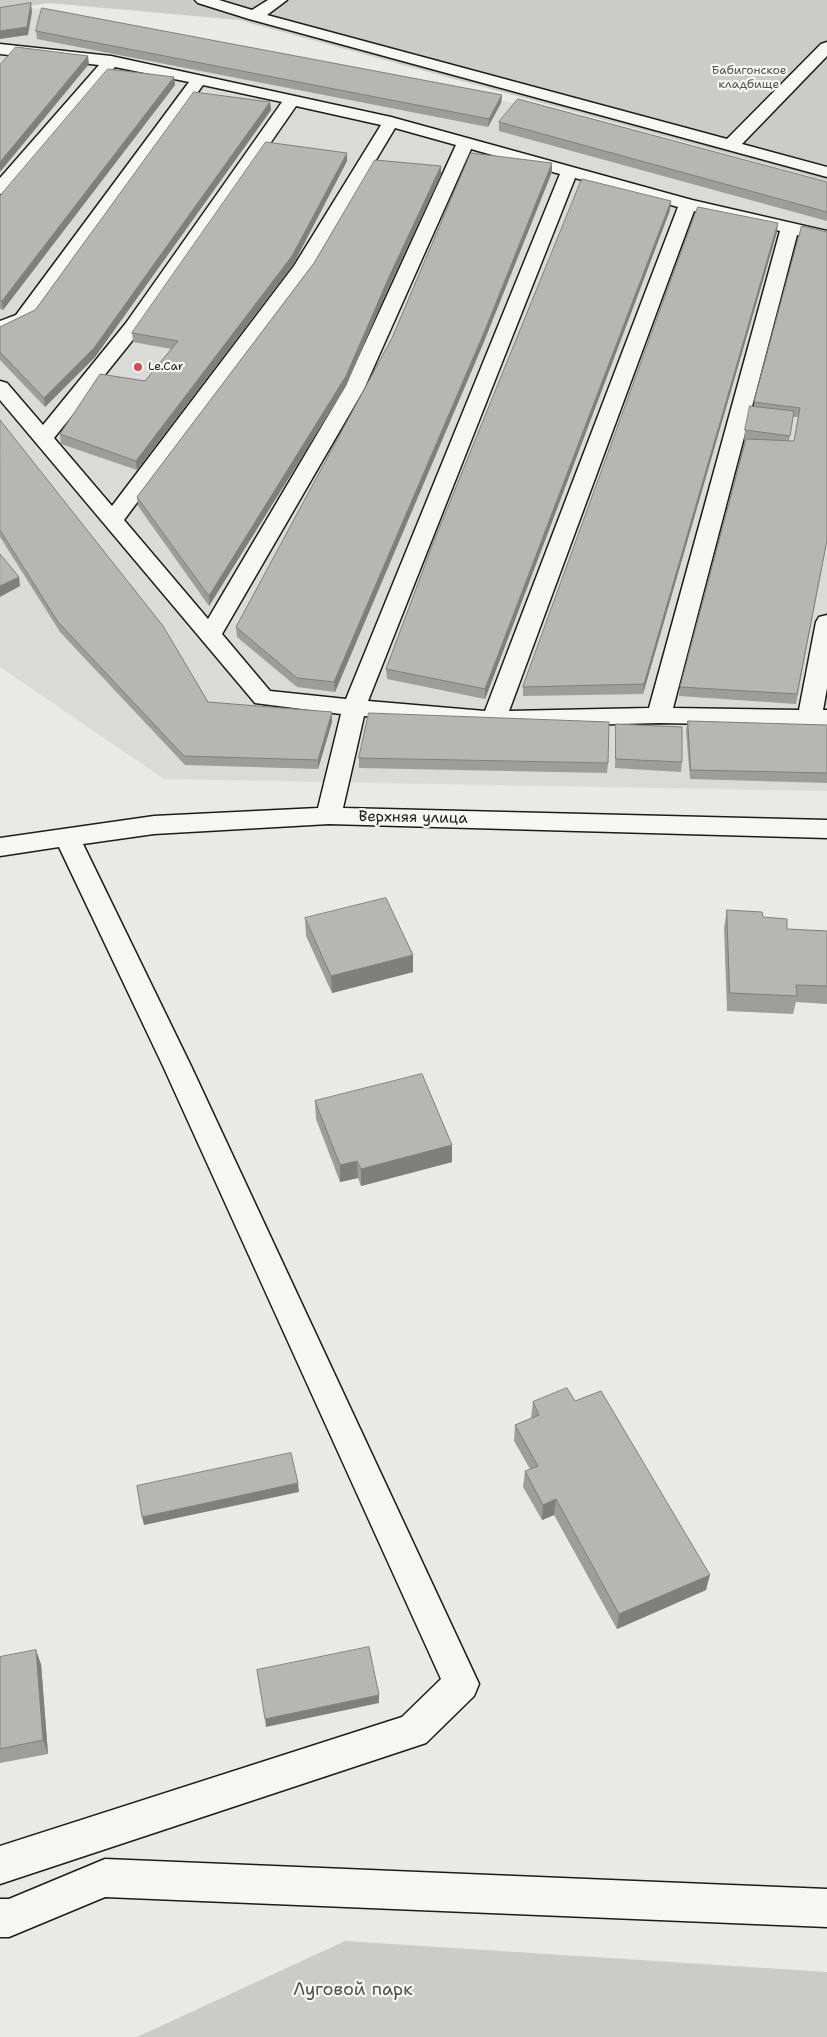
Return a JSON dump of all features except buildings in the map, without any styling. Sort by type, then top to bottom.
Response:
[{"type":"street","points":[[202,0],[254,16],[827,172]]},
{"type":"street","points":[[254,16],[279,0]]},
{"type":"street","points":[[730,146],[827,47]]},
{"type":"street","points":[[1,50],[111,61],[391,122],[688,204],[827,236]]},
{"type":"street","points":[[0,189],[111,61]]},
{"type":"street","points":[[0,328],[23,319],[199,79]]},
{"type":"street","points":[[44,438],[133,327],[291,101]]},
{"type":"street","points":[[113,520],[302,268],[391,122]]},
{"type":"street","points":[[210,635],[354,389],[465,143]]},
{"type":"street","points":[[329,816],[354,708],[570,170]]},
{"type":"street","points":[[494,719],[688,204]]},
{"type":"street","points":[[659,715],[790,228]]},
{"type":"street","points":[[0,387],[263,698],[354,708],[494,719],[659,715],[819,718],[827,622]]},
{"type":"street","name":"Верхняя улица","points":[[0,846],[154,825],[329,816],[827,829]]},
{"type":"street","points":[[0,1865],[413,1730],[461,1684],[182,1075],[67,837]]},
{"type":"street","points":[[0,1918],[9,1918],[105,1878],[827,1908]]},
{"type":"shaded area","points":[[33,8],[485,96],[827,186],[827,791],[164,779],[0,667],[0,13]]},
{"type":"green space","name":"Бабигонское кладбище","points":[[0,0],[827,0],[827,181],[239,20],[49,3],[0,10]]},
{"type":"green space","name":"Луговой парк","points":[[345,1941],[827,1972],[827,2037],[137,2037]]},
{"type":"place","name":"Le.Car","points":[[138,367]]}]
